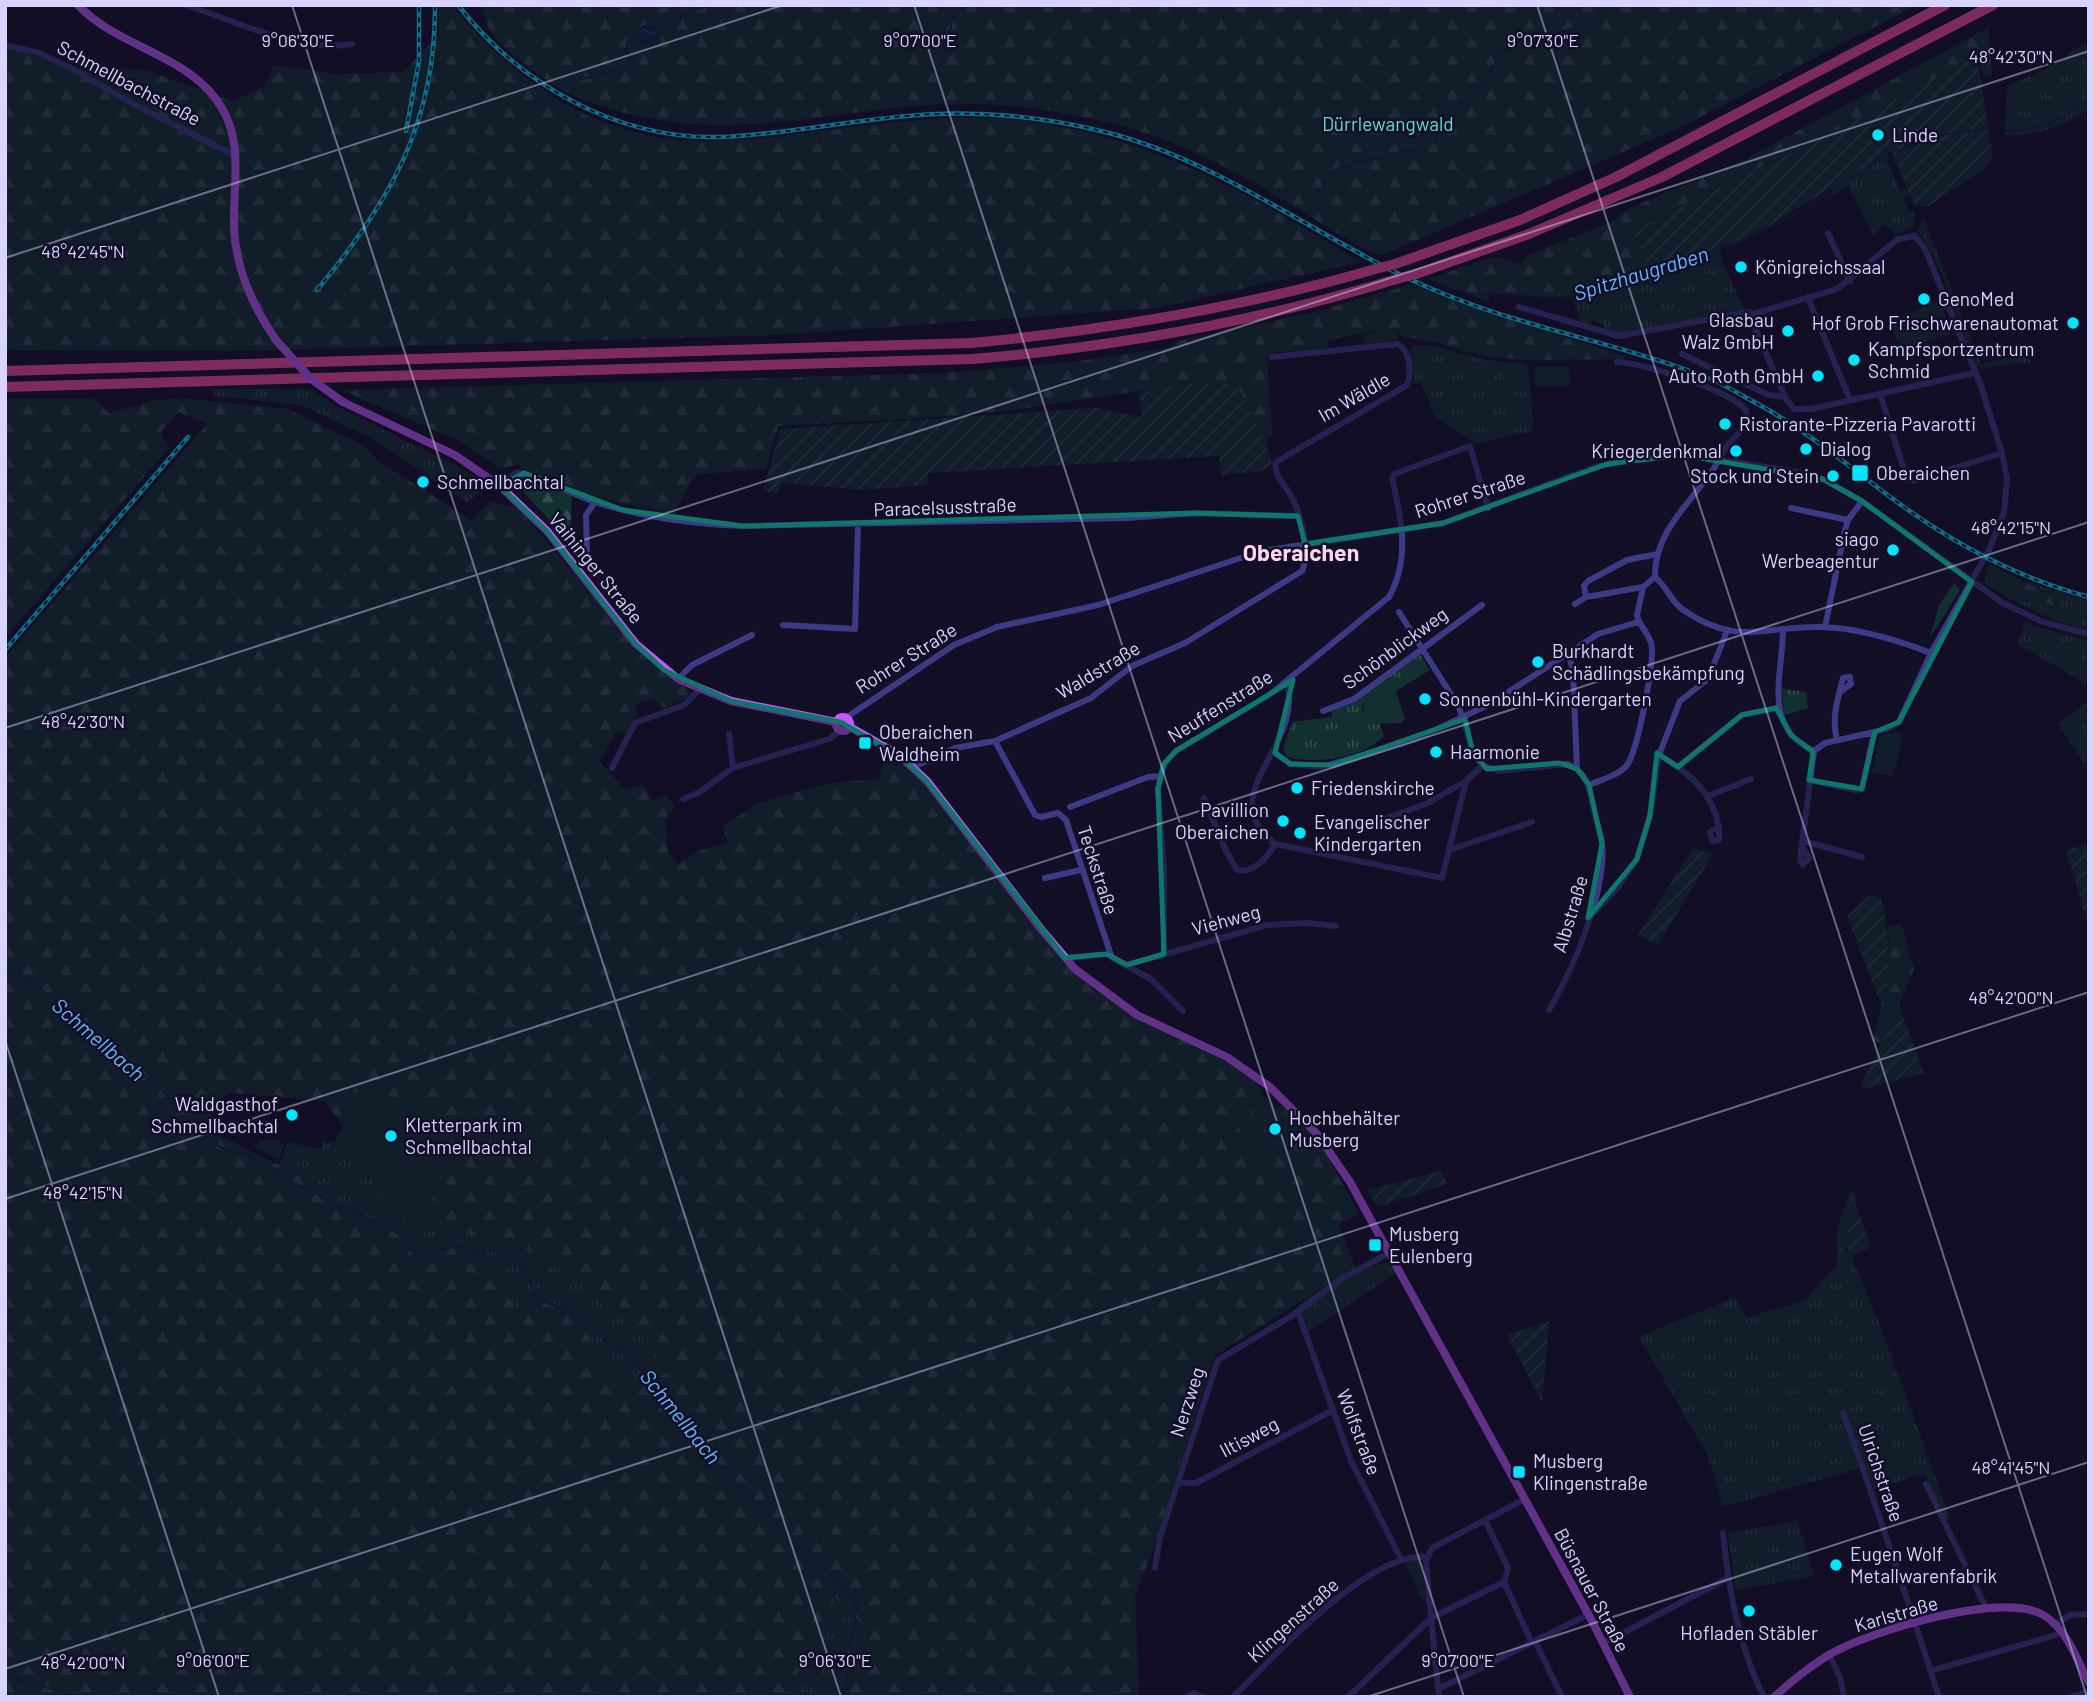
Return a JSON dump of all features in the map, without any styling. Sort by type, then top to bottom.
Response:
[{"type":"highway","points":[[5,371],[971,343],[1061,335],[1190,314],[1395,264],[1520,220],[1616,177],[1945,5]]},
{"type":"highway","points":[[5,387],[972,359],[1093,346],[1192,330],[1324,300],[1416,274],[1541,229],[1662,177],[1993,5]]},
{"type":"main road","name":"Vaihinger Straße","points":[[78,5],[106,29],[156,55],[199,82],[223,109],[236,156],[234,228],[237,257],[252,301],[276,340],[302,370],[343,402],[455,455],[500,486],[547,531],[636,644],[678,679],[699,690],[731,701],[838,726]]},
{"type":"main road","points":[[850,727],[847,717],[841,717],[838,726],[850,727],[913,766],[929,782],[1065,958]]},
{"type":"main road","name":"Büsnauer Straße","points":[[1065,958],[1108,996],[1137,1015],[1248,1070],[1300,1114],[1343,1172],[1389,1253],[1604,1643],[1630,1697]]},
{"type":"main road","name":"Karlstraße","points":[[1774,1697],[1829,1655],[1851,1644],[1916,1624],[1986,1608],[2025,1607],[2054,1624],[2068,1642],[2089,1683]]},
{"type":"street","points":[[186,5],[300,42],[337,47],[352,44]]},
{"type":"street","name":"Schmellbachstraße","points":[[5,45],[39,53],[236,156]]},
{"type":"street","points":[[1828,233],[1850,281]]},
{"type":"street","points":[[1519,307],[1619,336],[1749,312],[1754,314],[1809,300],[1850,281],[1898,239],[1915,236],[1925,249],[2002,453],[2007,478],[2004,513],[1972,582],[1931,653],[1899,722],[1874,733],[1837,740],[1814,751],[1803,844],[1862,857]]},
{"type":"street","points":[[1809,300],[1850,400]]},
{"type":"street","points":[[1754,314],[1753,322],[1785,397],[1790,407],[1798,410],[1974,373]]},
{"type":"street","name":"Im Wäldle","points":[[1272,357],[1398,344],[1406,352],[1409,381],[1399,390],[1278,460],[1276,473],[1290,494],[1298,516]]},
{"type":"street","points":[[1682,354],[1769,395],[1785,397]]},
{"type":"street","points":[[1575,604],[1586,597],[1643,587],[1655,577],[1658,554],[1668,528],[1746,425],[1744,407],[1705,388],[1637,364],[1617,362]]},
{"type":"street","points":[[1880,394],[1907,479],[1913,481],[2002,453]]},
{"type":"street","name":"Neuffenstraße","points":[[1160,776],[1176,751],[1286,682],[1389,597],[1402,567],[1402,531],[1392,479],[1394,474],[1468,445],[1474,451],[1488,508]]},
{"type":"street","name":"Rohrer Straße","points":[[847,717],[914,670],[973,635],[1013,623],[1098,605],[1230,559],[1305,544],[1443,523],[1620,460],[1671,455],[1804,473],[1845,490],[1972,582],[2024,614],[2089,634]]},
{"type":"street","name":"Paracelsusstraße","points":[[500,486],[517,472],[524,473],[595,502],[652,517],[713,525],[858,525],[1195,513],[1298,516]]},
{"type":"street","points":[[1825,627],[1848,520],[1862,500]]},
{"type":"street","points":[[587,551],[586,514],[595,502]]},
{"type":"street","points":[[1791,508],[1848,520]]},
{"type":"street","points":[[1298,516],[1305,544]]},
{"type":"street","points":[[783,625],[855,629],[858,525]]},
{"type":"street","name":"Waldstraße","points":[[913,766],[955,748],[995,741],[1091,698],[1132,666],[1185,643],[1296,577],[1305,564],[1305,544]]},
{"type":"street","points":[[1586,597],[1584,586],[1588,581],[1627,560],[1658,554]]},
{"type":"street","points":[[1655,577],[1683,609],[1727,631],[1746,634],[1825,627],[1887,638],[1931,653]]},
{"type":"street","points":[[1589,785],[1624,768],[1630,758],[1645,700],[1651,656],[1650,637],[1638,622],[1637,615],[1643,587]]},
{"type":"street","name":"Schönblickweg","points":[[1323,711],[1354,699],[1482,605]]},
{"type":"street","points":[[1399,612],[1464,718],[1473,753],[1482,766],[1499,771],[1559,763],[1577,769],[1573,671],[1568,652]]},
{"type":"street","points":[[1275,753],[1290,764],[1334,765],[1414,740],[1464,718],[1598,634],[1638,622]]},
{"type":"street","points":[[1783,629],[1778,708],[1791,735],[1814,751]]},
{"type":"street","points":[[1588,918],[1618,887],[1637,859],[1650,816],[1659,755],[1680,701],[1708,679],[1727,631]]},
{"type":"street","points":[[678,679],[692,665],[752,635]]},
{"type":"street","points":[[1286,682],[1288,712],[1275,753],[1256,779],[1252,803],[1257,823],[1275,844],[1442,878],[1466,781]]},
{"type":"street","points":[[612,768],[635,723],[688,702],[699,690]]},
{"type":"street","points":[[1837,740],[1834,719],[1840,692]]},
{"type":"street","points":[[1678,767],[1742,715],[1778,708]]},
{"type":"street","points":[[683,799],[698,793],[733,768],[830,739],[838,726]]},
{"type":"street","points":[[1809,780],[1855,790],[1862,789],[1874,733]]},
{"type":"street","points":[[729,734],[733,768]]},
{"type":"street","name":"Teckstraße","points":[[995,741],[1035,815],[1063,816],[1110,954]]},
{"type":"street","points":[[1659,755],[1678,767],[1708,796],[1719,827]]},
{"type":"street","points":[[1370,824],[1426,804],[1466,781],[1482,766]]},
{"type":"street","name":"Albstraße","points":[[1549,1010],[1588,918],[1597,886],[1602,844],[1589,785],[1577,769]]},
{"type":"street","points":[[1070,807],[1148,777],[1160,776],[1164,954]]},
{"type":"street","points":[[1708,796],[1751,779]]},
{"type":"street","points":[[1204,797],[1226,851],[1237,870],[1245,871],[1260,864],[1275,844]]},
{"type":"street","points":[[1449,850],[1532,821]]},
{"type":"street","points":[[1045,878],[1081,870]]},
{"type":"street","name":"Viehweg","points":[[1127,965],[1268,925],[1308,923],[1336,926]]},
{"type":"street","points":[[1065,958],[1110,954],[1119,963],[1151,979],[1183,1011]]},
{"type":"street","name":"Nerzweg","points":[[1155,1567],[1156,1552],[1217,1360],[1298,1312],[1340,1279],[1389,1253]]},
{"type":"street","name":"Wolfstraße","points":[[1298,1312],[1351,1461],[1401,1559]]},
{"type":"street","name":"Iltisweg","points":[[1178,1483],[1196,1483],[1333,1410]]},
{"type":"street","name":"Ulrichstraße","points":[[1843,1413],[1939,1697]]},
{"type":"street","points":[[1926,1484],[1986,1608]]},
{"type":"street","points":[[1525,1499],[1439,1544],[1427,1558],[1438,1693],[1588,1614]]},
{"type":"street","points":[[1485,1520],[1508,1568],[1504,1582],[1562,1697]]},
{"type":"street","points":[[1723,1533],[1728,1578],[1748,1654],[1764,1697]]},
{"type":"street","name":"Klingenstraße","points":[[1233,1697],[1328,1604],[1401,1559],[1427,1558]]},
{"type":"street","points":[[1604,1643],[1728,1578]]},
{"type":"street","points":[[1348,1697],[1432,1618],[1504,1582]]},
{"type":"street","points":[[2054,1624],[2066,1616],[2089,1614]]},
{"type":"street","points":[[1930,1671],[2056,1635]]},
{"type":"street","points":[[1829,1655],[1840,1677],[1844,1697]]},
{"type":"street","points":[[2071,1697],[2089,1691]]},
{"type":"street","points":[[1187,1697],[1194,1693],[1201,1697]]},
{"type":"highlighted area","points":[[1683,455],[1823,479],[1862,501],[1972,582],[1899,722],[1875,732],[1862,789],[1809,780],[1813,752],[1791,735],[1776,708],[1742,715],[1678,767],[1657,753],[1650,816],[1637,859],[1588,918],[1602,844],[1589,785],[1577,769],[1559,763],[1487,769],[1473,753],[1465,719],[1333,765],[1290,764],[1275,753],[1293,680],[1176,751],[1164,764],[1158,789],[1164,954],[1127,965],[1107,954],[1065,958],[927,781],[899,755],[840,722],[731,701],[664,670],[636,644],[547,531],[500,486],[524,473],[623,510],[743,526],[1195,513],[1298,516],[1305,544],[1443,523],[1607,464]]},
{"type":"green space","points":[[439,5],[451,5],[505,61],[535,84],[601,121],[636,133],[674,140],[714,141],[947,118],[1026,121],[1073,129],[1118,141],[1200,173],[1240,192],[1360,262],[1157,308],[776,335],[238,351],[5,350],[5,45],[71,68],[143,69],[232,101],[264,87],[274,65],[339,74],[403,72],[439,35]]},
{"type":"green space","name":"Dürrlewangwald","points":[[479,5],[1917,5],[1681,127],[1382,255],[1361,246],[1254,183],[1197,154],[1118,125],[1035,108],[950,104],[738,125],[654,120],[611,109],[562,90],[507,50],[493,36]]},
{"type":"green space","points":[[1988,28],[1992,75],[1984,76],[1977,57],[1841,128],[1633,229],[1650,272],[1575,294],[1549,297],[1497,295],[1489,296],[1488,301],[1428,279],[1496,256],[1521,264],[1528,255],[1612,222],[1630,208],[1742,161]]},
{"type":"green space","points":[[2089,42],[2089,109],[2049,129],[2028,134],[2005,135],[2007,87],[2065,59],[2070,52]]},
{"type":"green space","points":[[1977,56],[1993,157],[1983,169],[1927,207],[1914,205],[1891,151],[1752,236],[1650,272],[1633,230],[1841,128]]},
{"type":"green space","points":[[1889,153],[1887,160],[1900,191],[1905,189],[1908,195],[1903,198],[1909,212],[1913,210],[1916,217],[1912,227],[1895,235],[1885,224],[1873,235],[1848,186],[1833,195],[1830,188]]},
{"type":"green space","points":[[1923,218],[1981,364],[2025,354],[2031,362],[1984,368],[1975,366],[1944,279],[1918,230]]},
{"type":"green space","points":[[1720,248],[1722,261],[1745,311],[1620,333],[1606,331],[1604,325],[1593,321],[1587,324],[1581,322],[1571,295]]},
{"type":"green space","points":[[1412,284],[1461,304],[1624,356],[1622,359],[1557,360],[1492,357],[1402,337],[1395,328],[1328,340],[1328,348],[1277,352],[1267,357],[1272,434],[1266,441],[1236,384],[1148,390],[974,414],[778,426],[766,469],[698,474],[674,514],[572,493],[570,542],[515,483],[526,471],[518,464],[500,469],[457,440],[341,390],[943,373],[1073,362],[1171,347],[1174,342],[1314,312]]},
{"type":"green space","points":[[1940,301],[1951,333],[1901,350],[1889,322]]},
{"type":"green space","points":[[1395,328],[1398,340],[1365,344],[1364,335]]},
{"type":"green space","points":[[1430,345],[1486,360],[1526,364],[1530,381],[1533,431],[1476,444],[1435,416],[1421,383],[1412,384],[1412,346]]},
{"type":"green space","points":[[1535,367],[1569,367],[1570,386],[1535,387]]},
{"type":"green space","points":[[1183,384],[1236,384],[1266,441],[1272,465],[1261,471],[1221,475],[1219,456],[928,473],[927,485],[865,490],[781,483],[778,494],[763,491],[780,429],[1096,408],[1142,417],[1139,393]]},
{"type":"green space","points":[[214,389],[311,389],[338,407],[478,477],[483,484],[475,497],[466,502],[369,437],[301,405],[214,396]]},
{"type":"green space","points":[[178,398],[287,409],[363,445],[380,462],[471,520],[491,501],[519,509],[636,646],[664,674],[690,691],[687,698],[664,708],[652,699],[634,704],[638,715],[625,734],[616,731],[600,762],[625,790],[642,784],[652,802],[666,794],[675,806],[665,819],[668,853],[679,864],[701,850],[727,843],[723,826],[760,802],[829,783],[879,779],[885,755],[904,764],[921,779],[1066,962],[1095,991],[1257,1081],[1264,1099],[1237,1127],[1263,1159],[1306,1126],[1328,1158],[1359,1214],[1338,1224],[1355,1267],[1214,1356],[1151,1556],[1135,1595],[1139,1697],[844,1697],[854,1663],[866,1638],[859,1621],[826,1588],[835,1623],[807,1657],[787,1697],[5,1697],[5,658],[207,424],[179,412],[161,432],[169,448],[5,638],[5,399],[94,399],[109,413],[152,401]],"holes":[[[232,1093],[325,1101],[343,1127],[345,1145],[360,1172],[387,1188],[438,1194],[434,1220],[457,1232],[517,1244],[609,1297],[669,1371],[629,1398],[592,1345],[586,1323],[532,1294],[519,1312],[480,1259],[455,1241],[425,1241],[415,1258],[400,1236],[279,1165],[205,1128],[217,1100]]]},
{"type":"green space","points":[[1989,564],[2048,594],[2056,601],[2054,606],[2044,602],[2022,601],[2010,595],[1985,574]]},
{"type":"green space","points":[[1985,574],[2024,602],[2042,600],[2048,594],[2024,581],[2089,601],[2089,629],[2061,622],[2022,605],[1985,584]]},
{"type":"green space","points":[[1954,583],[1960,590],[1930,638],[1939,605]]},
{"type":"green space","points":[[2024,623],[2089,641],[2089,685],[2018,645]]},
{"type":"green space","points":[[1420,654],[1430,670],[1394,692],[1381,682]]},
{"type":"green space","points":[[1391,676],[1405,719],[1401,723],[1367,724],[1361,716],[1370,690]]},
{"type":"green space","points":[[1378,685],[1362,708],[1362,718],[1368,724],[1380,724],[1384,736],[1374,744],[1338,758],[1312,760],[1287,757],[1283,749],[1292,722],[1332,717],[1331,710]]},
{"type":"green space","points":[[1782,689],[1806,692],[1808,708],[1784,715]]},
{"type":"green space","points":[[2089,700],[2089,760],[2084,763],[2058,724]]},
{"type":"green space","points":[[1351,725],[1355,739],[1327,746],[1323,732]]},
{"type":"green space","points":[[1900,731],[1903,738],[1893,776],[1872,773],[1879,736]]},
{"type":"green space","points":[[2089,843],[2089,926],[2066,851]]},
{"type":"green space","points":[[1693,848],[1713,854],[1658,945],[1638,935]]},
{"type":"green space","points":[[1870,895],[1881,898],[1887,926],[1889,967],[1883,1010],[1847,916]]},
{"type":"green space","points":[[1901,923],[1914,969],[1883,1044],[1871,1040],[1887,984],[1890,956],[1888,927]]},
{"type":"green space","points":[[1899,1005],[1924,1073],[1861,1090],[1863,1081]]},
{"type":"green space","name":"Kletterpark im Schmellbachtal","points":[[345,1091],[439,1102],[438,1194],[389,1189],[433,1196],[429,1222],[380,1215],[384,1188],[387,1188],[362,1174],[348,1153],[345,1143]]},
{"type":"green space","points":[[1264,1099],[1277,1106],[1288,1105],[1306,1126],[1263,1159],[1237,1127]]},
{"type":"green space","points":[[343,1127],[345,1145],[387,1188],[438,1194],[457,1232],[517,1244],[609,1297],[670,1371],[629,1398],[592,1345],[586,1323],[519,1312],[480,1259],[415,1259],[400,1236],[279,1165],[288,1142],[322,1148],[323,1142],[334,1142]]},
{"type":"green space","points":[[260,1140],[279,1140],[284,1146],[279,1160],[255,1148]]},
{"type":"green space","points":[[1441,1171],[1447,1184],[1377,1207],[1367,1190]]},
{"type":"green space","points":[[1855,1190],[1856,1205],[1846,1251],[1870,1244],[1872,1247],[1851,1256],[1882,1330],[1950,1518],[1946,1519],[1924,1474],[1874,1489],[1865,1467],[1723,1507],[1708,1456],[1639,1337],[1735,1297],[1747,1318],[1804,1300],[1837,1265],[1837,1230],[1850,1192]]},
{"type":"green space","points":[[1856,1205],[1870,1244],[1848,1252],[1847,1237]]},
{"type":"green space","points":[[1388,1262],[1398,1272],[1309,1331],[1299,1305],[1334,1280]]},
{"type":"green space","points":[[1549,1321],[1542,1403],[1507,1335]]},
{"type":"green space","points":[[1797,1521],[1815,1576],[1736,1590],[1728,1533]]},
{"type":"green space","points":[[1418,1560],[1422,1564],[1426,1599],[1422,1600],[1405,1562]]},
{"type":"green space","points":[[824,1587],[859,1621],[867,1638],[854,1663],[844,1697],[787,1697],[807,1657],[835,1623]]},
{"type":"water","points":[[648,24],[656,27],[659,35],[656,43],[648,46],[640,43],[637,35],[640,27]]},
{"type":"waterway","points":[[661,25],[709,5]]},
{"type":"waterway","points":[[1523,36],[1548,35],[1570,30],[1612,5]]},
{"type":"waterway","points":[[943,63],[954,12]]},
{"type":"waterway","points":[[579,80],[628,67],[632,60],[626,52],[628,42],[638,37]]},
{"type":"waterway","points":[[1328,174],[1341,167],[1420,147],[1423,134],[1486,82],[1499,55],[1514,40]]},
{"type":"waterway","points":[[936,93],[940,74]]},
{"type":"waterway","points":[[562,87],[574,82]]},
{"type":"waterway","points":[[533,103],[554,92]]},
{"type":"waterway","name":"Spitzhaugraben","points":[[2007,131],[2031,129],[2051,123],[2089,100]]},
{"type":"waterway","name":"Spitzhaugraben","points":[[1893,152],[1940,135],[1988,129]]},
{"type":"waterway","name":"Spitzhaugraben","points":[[1726,248],[1796,214],[1888,155]]},
{"type":"waterway","points":[[1312,195],[1323,188],[1326,178]]},
{"type":"waterway","name":"Spitzhaugraben","points":[[1479,294],[1569,297],[1720,250]]},
{"type":"waterway","name":"Schmellbach","points":[[5,970],[27,978],[165,1093],[171,1103],[189,1113]]},
{"type":"waterway","name":"Schmellbach","points":[[196,1127],[203,1139],[229,1151],[246,1154],[287,1180],[400,1234],[415,1255],[451,1247],[465,1247],[480,1253],[494,1250],[514,1254],[530,1280],[534,1297],[589,1320],[594,1331],[603,1335],[603,1341],[630,1351],[630,1358],[655,1380],[704,1451],[857,1602],[844,1697]]},
{"type":"waterway","points":[[5,1676],[81,1697]]},
{"type":"railway","points":[[406,131],[419,61],[419,5]]},
{"type":"railway","points":[[317,290],[366,225],[404,158],[427,87],[435,5]]},
{"type":"railway","points":[[458,5],[483,34],[541,83],[609,118],[645,129],[721,137],[909,116],[979,114],[1063,123],[1150,146],[1236,184],[1359,253],[1444,294],[1507,316],[1669,364],[1717,382],[1801,431],[1947,536],[1992,561],[2039,581],[2089,597]]},
{"type":"railway","points":[[5,650],[188,437]]},
{"type":"place","name":"Linde","points":[[1878,135]]},
{"type":"place","name":"Königreichssaal","points":[[1741,267]]},
{"type":"place","name":"GenoMed","points":[[1924,299]]},
{"type":"place","name":"Hof Grob Frischwarenautomat","points":[[2073,323]]},
{"type":"place","name":"Glasbau Walz GmbH","points":[[1788,331]]},
{"type":"place","name":"Kampfsportzentrum Schmid","points":[[1854,360]]},
{"type":"place","name":"Auto Roth GmbH","points":[[1818,376]]},
{"type":"place","name":"Ristorante-Pizzeria Pavarotti","points":[[1725,424]]},
{"type":"place","name":"Dialog","points":[[1806,449]]},
{"type":"place","name":"Kriegerdenkmal","points":[[1736,451]]},
{"type":"place","name":"Oberaichen","points":[[1860,473]]},
{"type":"place","name":"Stock und Stein","points":[[1833,476]]},
{"type":"place","name":"Schmellbachtal","points":[[423,482]]},
{"type":"place","name":"siago Werbeagentur","points":[[1893,550]]},
{"type":"place","name":"Burkhardt Schädlingsbekämpfung","points":[[1538,662]]},
{"type":"place","name":"Sonnenbühl-Kindergarten","points":[[1425,699]]},
{"type":"place","name":"Oberaichen Waldheim","points":[[865,743]]},
{"type":"place","name":"Haarmonie","points":[[1436,752]]},
{"type":"place","name":"Friedenskirche","points":[[1297,788]]},
{"type":"place","name":"Pavillion Oberaichen","points":[[1283,821]]},
{"type":"place","name":"Evangelischer Kindergarten","points":[[1300,833]]},
{"type":"place","name":"Waldgasthof Schmellbachtal","points":[[292,1115]]},
{"type":"place","name":"Hochbehälter Musberg","points":[[1275,1129]]},
{"type":"place","name":"Kletterpark im Schmellbachtal","points":[[391,1136]]},
{"type":"place","name":"Musberg Eulenberg","points":[[1375,1245]]},
{"type":"place","name":"Musberg Klingenstraße","points":[[1519,1472]]},
{"type":"place","name":"Eugen Wolf Metallwarenfabrik","points":[[1836,1565]]},
{"type":"place","name":"Hofladen Stäbler","points":[[1749,1611]]},
{"type":"district","name":"Oberaichen","points":[[1301,553]]}]
